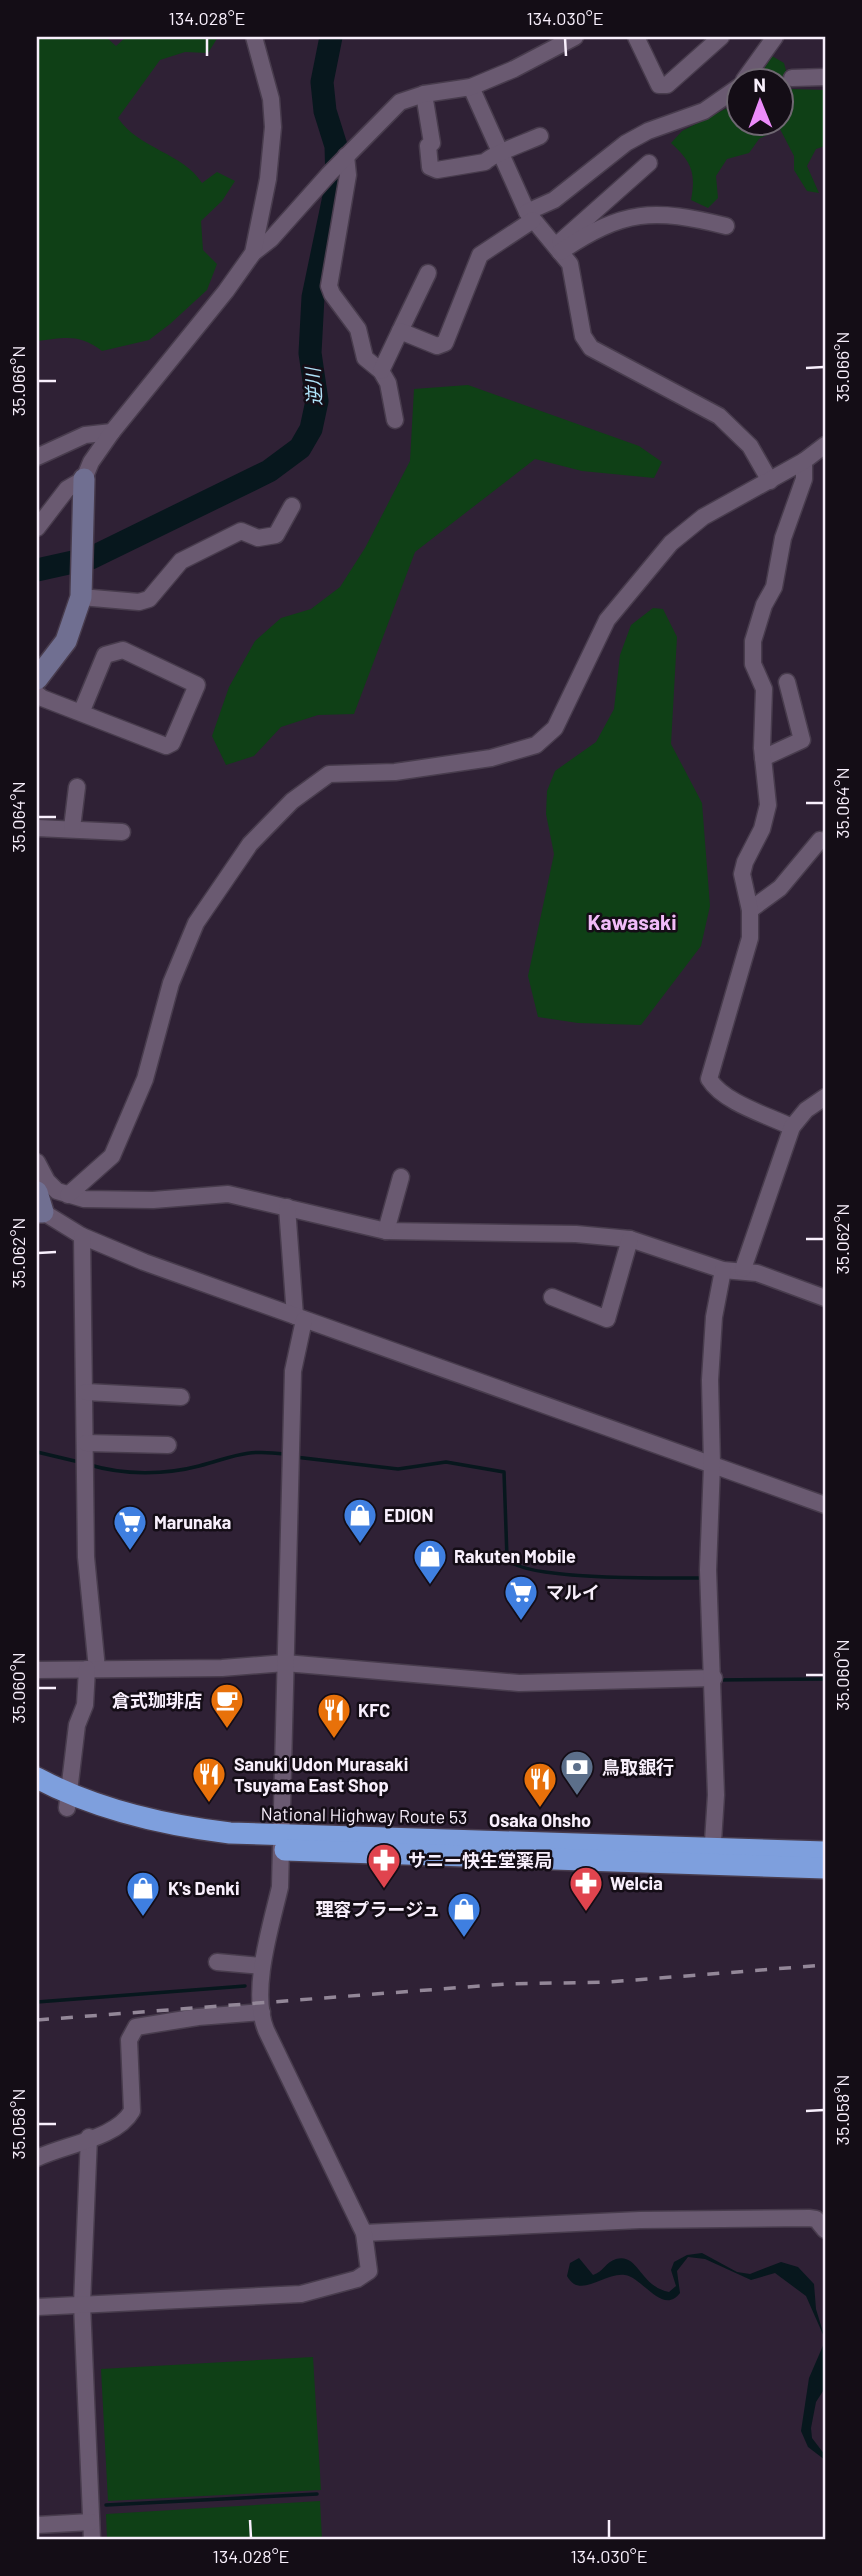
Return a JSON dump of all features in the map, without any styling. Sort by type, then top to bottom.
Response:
[{"type":"highway","name":"National Highway Route 53","points":[[37,1778],[69,1801]]},
{"type":"highway","name":"National Highway Route 53","points":[[37,1793],[159,1823],[283,1843],[712,1856],[825,1852]]},
{"type":"highway","name":"National Highway Route 53","points":[[712,1856],[825,1868]]},
{"type":"street","points":[[253,253],[268,180],[273,127],[271,99],[254,37]]},
{"type":"street","points":[[37,679],[66,641],[82,588],[84,480],[91,462],[253,253],[271,239],[329,174],[390,110],[400,103],[424,94],[471,87],[575,37]]},
{"type":"street","points":[[636,37],[659,85],[667,85],[721,37]]},
{"type":"street","points":[[754,66],[775,37]]},
{"type":"street","points":[[796,78],[825,77]]},
{"type":"street","points":[[471,87],[530,216],[570,264],[583,336],[592,348],[604,357],[719,416],[750,446],[770,481]]},
{"type":"street","points":[[424,94],[431,126],[432,143],[428,146],[430,167],[437,170],[476,165],[540,136]]},
{"type":"street","points":[[400,331],[437,346],[445,343],[480,255],[626,143],[648,131],[704,111],[726,96]]},
{"type":"street","points":[[345,158],[348,176],[329,286],[358,329],[365,358],[381,371],[391,393],[396,420]]},
{"type":"street","points":[[560,251],[560,240],[649,163]]},
{"type":"street","points":[[560,251],[608,223],[666,212],[726,226]]},
{"type":"street","points":[[381,371],[428,273]]},
{"type":"street","points":[[37,457],[94,432],[112,432]]},
{"type":"street","points":[[68,1195],[112,1156],[145,1079],[171,983],[196,923],[250,844],[266,827],[308,787],[329,774],[395,772],[491,758],[536,745],[555,728],[607,620],[647,569],[687,528],[804,461],[825,444]]},
{"type":"street","points":[[792,1127],[736,1100],[714,1087],[709,1079],[748,947],[750,910],[742,874],[745,862],[762,829],[768,805],[763,758],[764,689],[753,664],[753,641],[764,605],[774,587],[783,538],[804,480],[804,461]]},
{"type":"street","points":[[37,528],[67,489],[84,480]]},
{"type":"street","points":[[82,588],[139,602],[149,599],[170,572],[198,552],[241,531],[258,538],[276,535],[292,506]]},
{"type":"street","points":[[37,694],[81,713],[166,746],[172,743],[198,685],[123,650],[105,655],[81,713]]},
{"type":"street","points":[[763,758],[802,740],[803,735],[787,682]]},
{"type":"street","points":[[72,828],[77,787]]},
{"type":"street","points":[[37,828],[122,832]]},
{"type":"street","points":[[750,910],[780,888],[820,840]]},
{"type":"street","points":[[743,1269],[792,1127],[806,1110],[825,1097]]},
{"type":"street","points":[[37,1162],[47,1181],[68,1195],[129,1200],[228,1194],[386,1231],[576,1234],[630,1239],[723,1270],[743,1269],[825,1297]]},
{"type":"street","points":[[386,1231],[401,1177]]},
{"type":"street","points":[[39,1205],[82,1236],[144,1262],[825,1505]]},
{"type":"street","points":[[37,2307],[301,2294],[357,2279],[369,2271],[364,2233],[266,2030],[262,2012],[262,1966],[281,1887],[293,1371],[300,1318],[287,1207]]},
{"type":"street","points":[[69,1801],[75,1734],[85,1705],[92,1669],[86,1557],[82,1236]]},
{"type":"street","points":[[552,1297],[607,1319],[630,1239]]},
{"type":"street","points":[[712,1856],[716,1795],[714,1678],[708,1570],[712,1465],[710,1380],[714,1317],[723,1270]]},
{"type":"street","points":[[86,1392],[181,1397]]},
{"type":"street","points":[[86,1443],[168,1446]]},
{"type":"street","points":[[37,1670],[222,1668],[285,1663],[519,1683],[714,1678]]},
{"type":"street","points":[[218,1962],[262,1966]]},
{"type":"street","points":[[37,2158],[89,2137],[116,2130],[132,2110],[129,2040],[136,2027],[198,2017],[262,2012]]},
{"type":"street","points":[[89,2137],[82,2304],[92,2539]]},
{"type":"street","points":[[364,2233],[640,2220],[809,2218],[816,2219],[825,2230]]},
{"type":"street","points":[[37,2525],[91,2522]]},
{"type":"green space","points":[[37,37],[106,37],[116,46],[126,37],[218,37],[208,53],[185,52],[160,60],[118,118],[137,137],[184,165],[202,183],[217,172],[235,181],[222,201],[201,221],[203,250],[217,264],[207,290],[149,340],[102,351],[78,339],[37,341]]},
{"type":"green space","points":[[772,56],[785,66],[766,66]]},
{"type":"green space","points":[[796,89],[825,90],[825,146],[816,149],[807,166],[819,193],[807,191],[794,170],[794,156],[784,136],[796,136]]},
{"type":"green space","points":[[726,109],[726,136],[765,136],[759,139],[749,153],[727,159],[716,176],[718,198],[708,208],[691,200],[691,168],[671,143],[682,131]]},
{"type":"green space","points":[[468,385],[639,446],[662,462],[654,478],[582,471],[535,459],[415,552],[354,714],[318,715],[281,727],[254,756],[226,765],[212,736],[229,687],[255,641],[281,618],[311,609],[340,587],[365,548],[410,461],[414,389]]},
{"type":"green space","points":[[653,608],[663,609],[677,637],[671,744],[702,803],[710,906],[701,946],[641,1025],[578,1023],[538,1017],[528,976],[554,854],[546,814],[547,791],[555,771],[596,742],[614,709],[620,655],[631,625]]},
{"type":"green space","points":[[313,2357],[321,2490],[108,2501],[101,2369]]},
{"type":"green space","points":[[320,2501],[322,2539],[107,2539],[106,2514]]},
{"type":"shaded area","points":[[702,2253],[737,2272],[750,2274],[781,2262],[798,2267],[814,2284],[816,2309],[825,2339],[806,2296],[775,2273],[751,2280],[705,2259],[688,2257],[677,2271],[680,2293],[667,2300],[625,2275],[579,2286],[572,2283],[567,2276],[570,2263],[579,2258],[593,2275],[613,2260],[624,2258],[635,2265],[651,2283],[669,2292],[676,2286],[671,2270],[674,2262],[687,2255]]},
{"type":"shaded area","points":[[825,2341],[825,2388],[816,2402],[811,2428],[812,2438],[825,2455],[825,2460],[808,2447],[801,2431],[809,2378]]},
{"type":"waterway","name":"逆川","points":[[37,570],[91,558],[269,471],[300,448],[311,429],[317,401],[310,353],[313,297],[337,182],[336,146],[325,111],[322,82],[331,37]]},
{"type":"waterway","points":[[37,1452],[79,1462]]},
{"type":"waterway","points":[[90,1465],[116,1471],[158,1472],[186,1469],[250,1453],[285,1454]]},
{"type":"waterway","points":[[295,1457],[398,1469],[446,1462],[504,1472],[507,1558],[517,1565],[538,1571],[598,1577],[703,1578]]},
{"type":"waterway","points":[[718,1680],[825,1679]]},
{"type":"waterway","points":[[37,2002],[245,1986]]},
{"type":"waterway","points":[[106,2505],[317,2494]]},
{"type":"railway","points":[[37,2020],[506,1984],[609,1982],[825,1965]]},
{"type":"place","name":"EDION","points":[[360,1545]]},
{"type":"place","name":"Marunaka","points":[[130,1552]]},
{"type":"place","name":"Rakuten Mobile","points":[[430,1586]]},
{"type":"place","name":"マルイ","points":[[521,1622]]},
{"type":"place","name":"倉式珈琲店","points":[[227,1730]]},
{"type":"place","name":"KFC","points":[[334,1740]]},
{"type":"place","name":"鳥取銀行","points":[[577,1797]]},
{"type":"place","name":"Sanuki Udon Murasaki Tsuyama East Shop","points":[[209,1804]]},
{"type":"place","name":"Osaka Ohsho","points":[[540,1809]]},
{"type":"place","name":"サニー快生堂薬局","points":[[384,1890]]},
{"type":"place","name":"Welcia","points":[[586,1913]]},
{"type":"place","name":"K's Denki","points":[[143,1918]]},
{"type":"place","name":"理容プラージュ","points":[[464,1939]]},
{"type":"district","name":"Kawasaki","points":[[632,921]]}]
